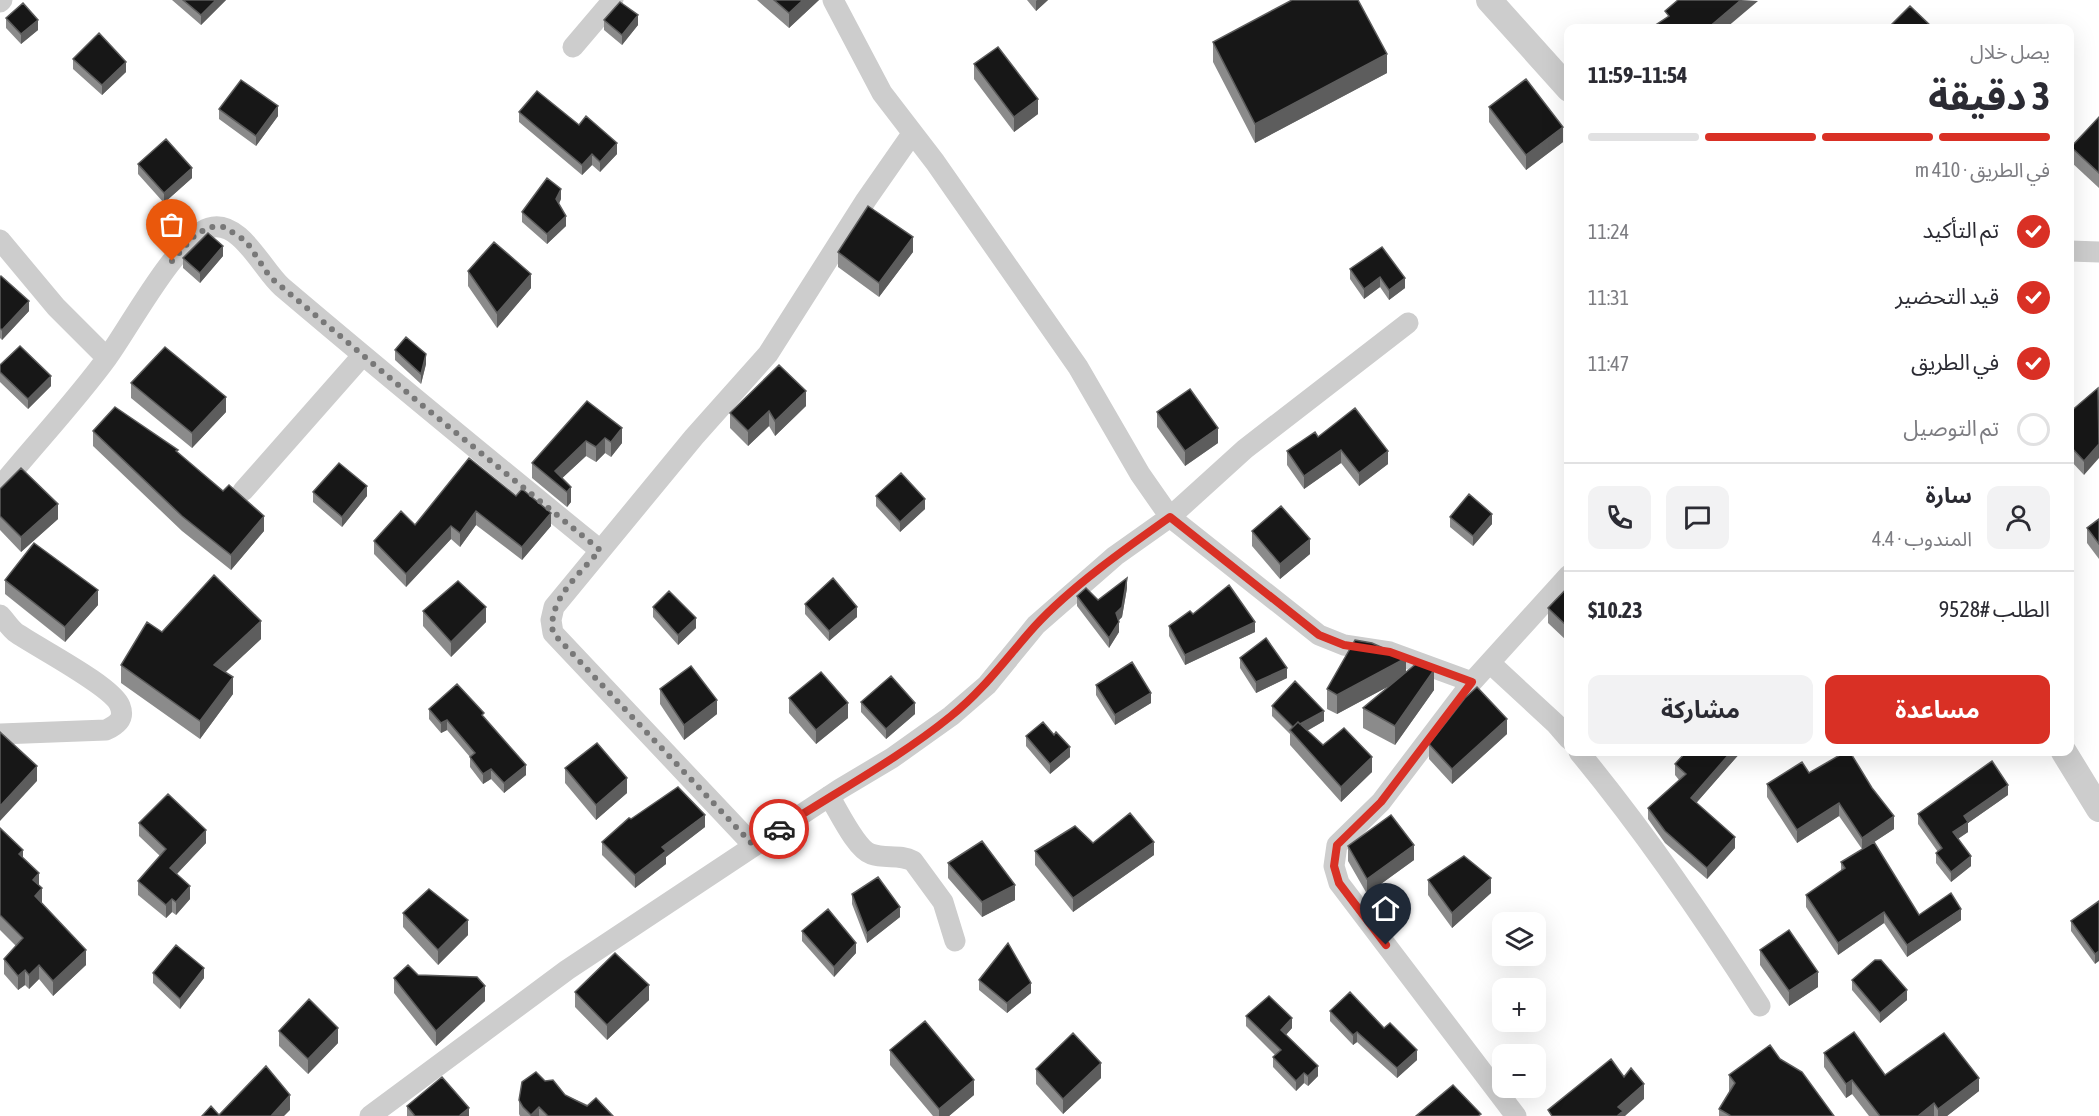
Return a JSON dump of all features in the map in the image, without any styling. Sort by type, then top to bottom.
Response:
[{"type":"street","points":[[573,47],[613,0]]},
{"type":"street","points":[[833,0],[882,93],[935,162],[1066,349],[1111,420],[1140,474],[1170,517],[1319,635],[1344,645],[1390,652],[1472,682]]},
{"type":"street","points":[[1489,0],[1564,83]]},
{"type":"street","points":[[754,846],[553,633],[551,620],[554,607],[600,550],[768,354],[866,200],[912,134]]},
{"type":"street","points":[[0,487],[107,358],[172,261],[196,234],[211,227],[224,227],[246,241],[270,277],[600,550]]},
{"type":"street","points":[[0,240],[56,307],[107,358]]},
{"type":"street","points":[[2074,251],[2099,252]]},
{"type":"street","points":[[370,1116],[567,970],[657,913],[829,796],[892,758],[951,716],[987,685],[1036,625],[1115,556],[1170,517],[1245,450],[1408,323]]},
{"type":"street","points":[[243,491],[363,355]]},
{"type":"street","points":[[1516,1116],[1339,883],[1334,866],[1337,845],[1381,802],[1472,682],[1564,581]]},
{"type":"street","points":[[0,615],[13,631],[105,689],[120,704],[122,716],[117,724],[106,730],[0,734]]},
{"type":"street","points":[[1490,663],[1564,733]]},
{"type":"street","points":[[1582,756],[1621,803],[1712,932],[1760,1006]]},
{"type":"street","points":[[2066,756],[2099,809]]},
{"type":"street","points":[[829,796],[861,847],[871,854],[906,857],[914,861],[943,902],[955,941]]},
{"type":"building","points":[[183,0],[216,0],[201,15]]},
{"type":"building","points":[[774,0],[803,0],[789,13]]},
{"type":"building","points":[[1292,0],[1358,0],[1387,54],[1255,124],[1213,42]]},
{"type":"building","points":[[1678,0],[1741,0],[1713,24],[1657,24],[1669,16],[1665,11]]},
{"type":"building","points":[[620,2],[638,15],[622,35],[604,20]]},
{"type":"building","points":[[23,3],[38,20],[21,34],[6,18]]},
{"type":"building","points":[[1910,6],[1929,24],[1892,24]]},
{"type":"building","points":[[99,33],[126,62],[102,85],[73,59]]},
{"type":"building","points":[[998,47],[1038,99],[1014,117],[974,64]]},
{"type":"building","points":[[1526,79],[1563,127],[1526,155],[1489,107]]},
{"type":"building","points":[[241,80],[278,106],[256,136],[219,109]]},
{"type":"building","points":[[537,91],[579,125],[586,116],[617,143],[600,162],[592,154],[582,165],[519,112]]},
{"type":"building","points":[[2099,117],[2099,173],[2074,150],[2074,144]]},
{"type":"building","points":[[166,139],[192,168],[164,193],[138,164]]},
{"type":"building","points":[[547,178],[561,189],[556,199],[566,216],[547,234],[522,212]]},
{"type":"building","points":[[868,206],[913,237],[879,283],[838,252]]},
{"type":"building","points":[[208,233],[223,246],[200,273],[183,258]]},
{"type":"building","points":[[494,242],[531,274],[497,313],[468,271]]},
{"type":"building","points":[[1382,247],[1405,278],[1389,290],[1380,277],[1364,289],[1350,269]]},
{"type":"building","points":[[1,276],[29,301],[2,330],[0,328]]},
{"type":"building","points":[[406,337],[426,354],[421,374],[395,350]]},
{"type":"building","points":[[20,346],[51,376],[28,399],[0,372],[0,365]]},
{"type":"building","points":[[165,347],[226,397],[192,433],[131,383]]},
{"type":"building","points":[[779,365],[806,391],[775,421],[769,411],[748,431],[730,413]]},
{"type":"building","points":[[2098,388],[2099,444],[2084,461],[2074,450],[2074,409]]},
{"type":"building","points":[[1190,389],[1218,428],[1185,451],[1157,412]]},
{"type":"building","points":[[587,401],[622,428],[611,442],[605,438],[596,447],[586,441],[555,471],[571,487],[567,492],[532,463]]},
{"type":"building","points":[[115,407],[178,450],[176,451],[223,491],[229,485],[264,516],[231,555],[182,516],[93,431]]},
{"type":"building","points":[[1355,408],[1388,451],[1359,473],[1341,450],[1304,476],[1287,451],[1315,432],[1318,437]]},
{"type":"building","points":[[469,458],[516,496],[522,489],[551,513],[522,547],[476,511],[460,533],[451,526],[406,574],[374,541],[401,511],[415,525]]},
{"type":"building","points":[[339,463],[367,486],[342,517],[313,492]]},
{"type":"building","points":[[21,468],[58,504],[21,537],[0,516],[0,489]]},
{"type":"building","points":[[901,473],[925,499],[900,522],[876,496]]},
{"type":"building","points":[[1469,494],[1492,514],[1473,536],[1450,517]]},
{"type":"building","points":[[1281,506],[1310,539],[1280,564],[1252,531]]},
{"type":"building","points":[[2099,519],[2099,544],[2087,528]]},
{"type":"building","points":[[34,543],[98,590],[65,627],[5,580]]},
{"type":"building","points":[[214,575],[261,621],[214,665],[233,677],[200,721],[121,665],[147,622],[162,632]]},
{"type":"building","points":[[833,578],[857,607],[829,631],[805,604]]},
{"type":"building","points":[[1127,578],[1122,607],[1116,613],[1119,622],[1109,638],[1077,596],[1086,588],[1098,600]]},
{"type":"building","points":[[458,581],[486,607],[451,642],[423,611]]},
{"type":"building","points":[[1229,585],[1255,622],[1185,655],[1169,626],[1190,611],[1193,614]]},
{"type":"building","points":[[669,591],[696,618],[678,635],[653,607]]},
{"type":"building","points":[[1564,591],[1564,623],[1548,608]]},
{"type":"building","points":[[1266,638],[1287,668],[1256,682],[1240,658]]},
{"type":"building","points":[[1355,640],[1372,643],[1406,658],[1337,695],[1327,689]]},
{"type":"building","points":[[1132,662],[1151,693],[1115,715],[1096,685]]},
{"type":"building","points":[[1417,663],[1434,670],[1395,726],[1363,708]]},
{"type":"building","points":[[691,666],[717,700],[684,725],[660,689]]},
{"type":"building","points":[[821,672],[848,703],[816,730],[789,698]]},
{"type":"building","points":[[891,676],[915,703],[886,729],[861,702]]},
{"type":"building","points":[[1295,681],[1324,711],[1300,724],[1298,722],[1293,727],[1272,706]]},
{"type":"building","points":[[457,684],[526,765],[504,783],[491,769],[483,774],[470,757],[475,753],[447,720],[441,723],[429,709]]},
{"type":"building","points":[[1477,687],[1507,719],[1452,769],[1429,744],[1465,698]]},
{"type":"building","points":[[1043,722],[1054,735],[1056,732],[1070,747],[1050,764],[1026,736]]},
{"type":"building","points":[[1298,722],[1323,745],[1344,728],[1372,757],[1341,787],[1290,730]]},
{"type":"building","points":[[0,732],[37,766],[0,806]]},
{"type":"building","points":[[597,743],[627,778],[596,805],[565,768]]},
{"type":"building","points":[[1682,756],[1728,756],[1691,798],[1735,837],[1707,868],[1665,831],[1648,808],[1686,774],[1675,764]]},
{"type":"building","points":[[1838,756],[1852,756],[1872,788],[1894,816],[1862,838],[1839,803],[1797,830],[1767,784],[1802,762],[1809,773]]},
{"type":"building","points":[[1992,761],[2008,785],[1964,816],[1968,822],[1953,832],[1971,856],[1951,872],[1936,853],[1942,848],[1918,814]]},
{"type":"building","points":[[678,787],[705,815],[662,847],[666,851],[635,875],[602,842],[629,818],[631,819]]},
{"type":"building","points":[[168,794],[206,830],[170,868],[190,886],[176,902],[172,899],[166,905],[138,881],[166,849],[139,823]]},
{"type":"building","points":[[1130,813],[1154,842],[1073,898],[1035,851],[1075,826],[1093,843]]},
{"type":"building","points":[[1391,815],[1414,845],[1367,879],[1348,846]]},
{"type":"building","points":[[0,828],[23,850],[19,854],[39,873],[33,880],[42,888],[35,896],[86,950],[53,981],[39,965],[29,975],[25,970],[18,976],[4,959],[23,938],[0,915]]},
{"type":"building","points":[[982,841],[1015,885],[982,902],[948,863]]},
{"type":"building","points":[[1874,842],[1919,915],[1951,893],[1961,909],[1907,945],[1884,912],[1838,943],[1806,895],[1845,868],[1841,862]]},
{"type":"building","points":[[1464,856],[1491,878],[1452,913],[1428,880]]},
{"type":"building","points":[[878,877],[900,907],[867,933],[852,894]]},
{"type":"building","points":[[429,889],[468,920],[438,950],[403,913]]},
{"type":"building","points":[[2099,901],[2099,951],[2095,954],[2071,921]]},
{"type":"building","points":[[828,909],[856,943],[834,967],[802,931]]},
{"type":"building","points":[[1789,930],[1818,972],[1789,991],[1760,950]]},
{"type":"building","points":[[1008,943],[1031,983],[1007,1003],[979,980]]},
{"type":"building","points":[[176,945],[204,968],[180,999],[153,973]]},
{"type":"building","points":[[615,953],[649,985],[607,1025],[575,992]]},
{"type":"building","points":[[1875,960],[1881,960],[1907,990],[1880,1013],[1852,980]]},
{"type":"building","points":[[408,965],[418,975],[477,977],[485,986],[436,1031],[394,978]]},
{"type":"building","points":[[1350,992],[1384,1028],[1390,1023],[1417,1050],[1397,1068],[1357,1032],[1353,1035],[1330,1011]]},
{"type":"building","points":[[1269,996],[1292,1018],[1281,1030],[1318,1066],[1308,1076],[1304,1073],[1296,1081],[1273,1057],[1281,1050],[1246,1016]]},
{"type":"building","points":[[309,999],[338,1028],[308,1059],[279,1031]]},
{"type":"building","points":[[925,1021],[974,1080],[939,1109],[890,1050]]},
{"type":"building","points":[[1854,1032],[1885,1075],[1944,1033],[1979,1078],[1938,1109],[1934,1103],[1918,1116],[1880,1116],[1852,1080],[1846,1084],[1824,1053]]},
{"type":"building","points":[[1073,1033],[1101,1063],[1063,1099],[1036,1069]]},
{"type":"building","points":[[1770,1045],[1780,1059],[1802,1072],[1834,1116],[1731,1116],[1719,1109],[1735,1083],[1729,1075]]},
{"type":"building","points":[[1611,1059],[1624,1077],[1631,1068],[1644,1084],[1618,1107],[1623,1111],[1617,1116],[1552,1116],[1548,1110]]},
{"type":"building","points":[[266,1066],[290,1095],[271,1116],[202,1116],[211,1106],[219,1115]]},
{"type":"building","points":[[536,1072],[545,1081],[553,1080],[565,1095],[587,1106],[596,1098],[613,1116],[548,1116],[539,1107],[531,1115],[519,1100],[522,1082]]},
{"type":"building","points":[[442,1077],[469,1108],[459,1116],[415,1116],[407,1106]]},
{"type":"building","points":[[1453,1085],[1481,1114],[1478,1116],[1416,1116]]},
{"type":"way so far","points":[[172,261],[196,234],[211,227],[224,227],[246,241],[270,277],[600,550],[554,607],[551,620],[553,633],[754,846],[779,829]]},
{"type":"route","points":[[779,829],[892,758],[951,716],[987,685],[1036,625],[1115,556],[1170,517],[1319,635],[1344,645],[1390,652],[1472,682],[1381,802],[1337,845],[1334,866],[1339,883],[1386,945]]}]
